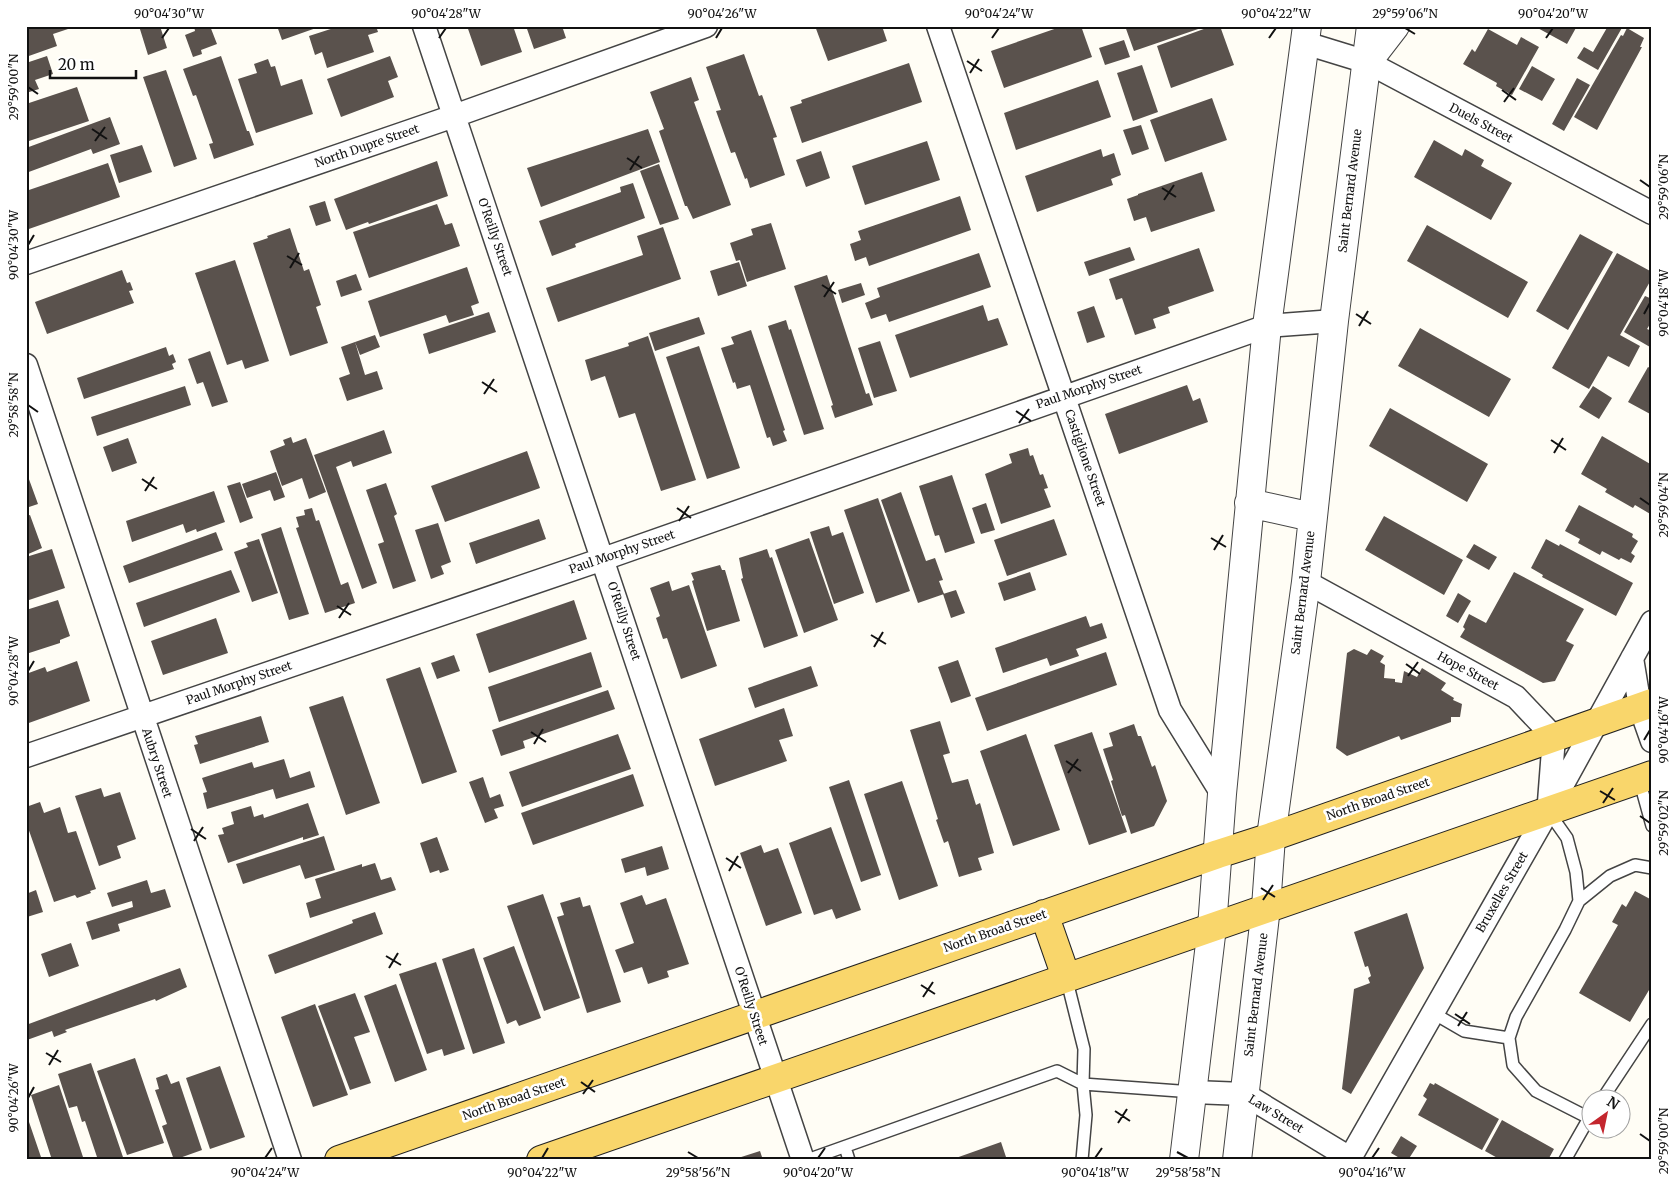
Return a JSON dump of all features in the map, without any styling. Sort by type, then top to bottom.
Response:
[{"type":"main road","name":"North Broad Street","points":[[339,1160],[1646,705]]},
{"type":"main road","points":[[541,1160],[1645,777]]},
{"type":"main road","points":[[1044,914],[1066,977]]},
{"type":"street","name":"O'Reilly Street","points":[[424,26],[803,1160]]},
{"type":"street","name":"North Dupre Street","points":[[26,263],[454,116],[706,26]]},
{"type":"street","name":"Castiglione Street","points":[[938,26],[1170,710],[1222,794]]},
{"type":"street","name":"Saint Bernard Avenue","points":[[1237,1160],[1266,908],[1271,837],[1306,582],[1334,321],[1371,26]]},
{"type":"street","points":[[1367,62],[1395,26]]},
{"type":"street","points":[[1184,1160],[1212,927],[1222,794],[1267,326],[1306,35]]},
{"type":"street","name":"Duels Street","points":[[1306,35],[1367,62],[1652,214]]},
{"type":"street","name":"Paul Morphy Street","points":[[26,756],[603,559],[1267,326],[1334,321]]},
{"type":"street","name":"Aubry Street","points":[[26,365],[290,1160]]},
{"type":"street","points":[[1249,504],[1312,517]]},
{"type":"street","name":"Hope Street","points":[[1306,582],[1516,697],[1554,737]]},
{"type":"street","name":"Bruxelles Street","points":[[1350,1159],[1548,811],[1652,622]]},
{"type":"street","points":[[1632,658],[1646,705],[1652,741]]},
{"type":"street","points":[[1548,811],[1554,737]]},
{"type":"street","name":"Law Street","points":[[1193,1092],[1244,1094],[1350,1159]]},
{"type":"lane","points":[[1645,777],[1652,826]]},
{"type":"lane","points":[[1548,811],[1566,838],[1576,872],[1579,901]]},
{"type":"lane","points":[[1580,1112],[1536,1091],[1513,1065],[1509,1038],[1516,1017],[1565,930],[1579,901],[1610,876],[1635,865],[1652,868]]},
{"type":"lane","points":[[1066,977],[1084,1049],[1083,1084],[1086,1115],[1082,1160]]},
{"type":"lane","points":[[1433,1013],[1464,1031],[1509,1038]]},
{"type":"lane","points":[[1610,1088],[1650,1029]]},
{"type":"lane","points":[[807,1160],[1057,1072],[1083,1084],[1193,1092]]},
{"type":"lane","points":[[1565,1160],[1580,1134]]},
{"type":"lane","points":[[845,1147],[849,1160]]},
{"type":"building","points":[[26,26],[67,26],[68,29],[53,34],[57,46],[26,57]]},
{"type":"building","points":[[139,26],[160,26],[167,48],[148,55]]},
{"type":"building","points":[[194,26],[210,26],[217,44],[201,50],[202,54],[193,57],[185,35],[195,31]]},
{"type":"building","points":[[277,26],[319,26],[319,27],[282,40]]},
{"type":"building","points":[[340,26],[376,26],[378,32],[368,35],[374,52],[327,68],[322,52],[315,55],[309,36]]},
{"type":"building","points":[[467,26],[513,26],[522,52],[481,66]]},
{"type":"building","points":[[526,26],[562,26],[566,38],[534,49]]},
{"type":"building","points":[[815,26],[882,26],[887,41],[828,61]]},
{"type":"building","points":[[1063,26],[1081,26],[1092,57],[1004,88],[991,51]]},
{"type":"building","points":[[1125,26],[1204,26],[1204,27],[1134,51]]},
{"type":"building","points":[[1212,26],[1220,26],[1234,65],[1171,88],[1157,46]]},
{"type":"building","points":[[1534,26],[1577,26],[1567,44]]},
{"type":"building","points":[[1608,26],[1623,26],[1598,70],[1577,58],[1584,47],[1593,52]]},
{"type":"building","points":[[1627,28],[1644,38],[1640,47],[1642,47],[1597,130],[1574,117],[1621,35],[1623,36]]},
{"type":"building","points":[[1488,29],[1517,45],[1521,37],[1539,47],[1512,95],[1496,86],[1497,83],[1463,64],[1472,49],[1475,52]]},
{"type":"building","points":[[1124,40],[1130,57],[1105,65],[1099,48]]},
{"type":"building","points":[[744,54],[759,96],[762,95],[777,137],[773,138],[785,175],[750,188],[735,152],[731,153],[716,111],[721,110],[706,67]]},
{"type":"building","points":[[47,56],[53,74],[35,80],[39,89],[26,93],[26,63]]},
{"type":"building","points":[[221,56],[247,131],[249,131],[254,145],[214,159],[209,144],[213,143],[196,95],[193,96],[183,69]]},
{"type":"building","points":[[390,56],[398,77],[388,81],[394,97],[341,117],[327,79]]},
{"type":"building","points":[[268,59],[271,67],[275,66],[281,86],[302,79],[313,114],[256,133],[238,79],[257,73],[254,64]]},
{"type":"building","points":[[909,63],[922,102],[802,143],[790,107],[802,103],[801,100]]},
{"type":"building","points":[[1142,65],[1158,112],[1133,121],[1117,73]]},
{"type":"building","points":[[1532,66],[1555,79],[1542,101],[1519,89]]},
{"type":"building","points":[[166,70],[197,159],[174,167],[143,77]]},
{"type":"building","points":[[691,77],[699,100],[694,102],[731,205],[693,219],[687,206],[685,206],[659,131],[664,129],[650,92]]},
{"type":"building","points":[[1577,78],[1590,85],[1564,131],[1552,124]]},
{"type":"building","points":[[1098,80],[1111,117],[1016,150],[1004,113]]},
{"type":"building","points":[[77,87],[89,121],[26,142],[26,104]]},
{"type":"building","points":[[1212,98],[1227,140],[1165,162],[1150,120]]},
{"type":"building","points":[[110,117],[120,144],[93,154],[91,149],[26,173],[26,148]]},
{"type":"building","points":[[1141,125],[1149,149],[1132,155],[1123,130]]},
{"type":"building","points":[[648,129],[660,162],[541,207],[527,168]]},
{"type":"building","points":[[1434,140],[1462,156],[1465,149],[1484,160],[1481,166],[1512,183],[1491,220],[1414,177]]},
{"type":"building","points":[[927,141],[940,180],[865,205],[852,166]]},
{"type":"building","points":[[142,145],[152,172],[119,183],[110,155]]},
{"type":"building","points":[[1101,149],[1103,157],[1114,153],[1121,175],[1111,179],[1113,185],[1037,212],[1025,176]]},
{"type":"building","points":[[821,151],[830,178],[806,187],[796,160]]},
{"type":"building","points":[[437,161],[448,196],[369,224],[368,222],[346,230],[334,199]]},
{"type":"building","points":[[108,163],[120,197],[26,230],[26,191]]},
{"type":"building","points":[[659,164],[679,219],[660,225],[640,171]]},
{"type":"building","points":[[1202,172],[1215,211],[1151,232],[1146,217],[1134,221],[1127,199]]},
{"type":"building","points":[[633,183],[645,218],[575,244],[576,247],[552,256],[539,221],[621,192],[620,187]]},
{"type":"building","points":[[960,196],[971,230],[869,266],[866,257],[855,261],[850,244],[861,240],[858,231]]},
{"type":"building","points":[[325,201],[331,221],[316,226],[309,206]]},
{"type":"building","points":[[437,204],[445,225],[452,223],[460,246],[369,278],[353,232]]},
{"type":"building","points":[[771,223],[786,269],[747,282],[740,260],[736,261],[730,243],[753,235],[751,229]]},
{"type":"building","points":[[1427,225],[1528,282],[1508,318],[1407,261]]},
{"type":"building","points":[[663,227],[681,279],[558,322],[546,288],[643,255],[637,236]]},
{"type":"building","points":[[290,228],[304,271],[309,269],[321,305],[316,307],[328,343],[290,356],[253,243]]},
{"type":"building","points":[[1580,234],[1613,252],[1568,330],[1536,311]]},
{"type":"building","points":[[1130,247],[1135,260],[1089,276],[1084,262]]},
{"type":"building","points":[[1199,248],[1214,291],[1168,307],[1170,313],[1153,319],[1156,328],[1135,335],[1122,298],[1116,300],[1109,279]]},
{"type":"building","points":[[979,253],[991,287],[889,322],[886,314],[871,319],[865,303],[880,297],[877,288]]},
{"type":"building","points":[[1617,253],[1652,272],[1652,278],[1620,335],[1640,346],[1629,367],[1608,356],[1589,389],[1552,368]]},
{"type":"building","points":[[235,260],[269,361],[245,369],[242,360],[227,365],[195,273]]},
{"type":"building","points":[[739,262],[747,286],[718,296],[710,271]]},
{"type":"building","points":[[467,267],[479,303],[471,306],[474,315],[449,323],[446,315],[380,337],[368,301]]},
{"type":"building","points":[[122,270],[127,283],[130,282],[133,290],[129,291],[134,303],[47,334],[35,302]]},
{"type":"building","points":[[356,274],[362,290],[341,297],[336,281]]},
{"type":"building","points":[[827,275],[866,394],[869,393],[873,405],[835,418],[831,406],[833,405],[794,286]]},
{"type":"building","points":[[861,283],[865,295],[842,303],[838,290]]},
{"type":"building","points":[[1645,296],[1652,299],[1652,321],[1647,329],[1652,331],[1650,347],[1624,332]]},
{"type":"building","points":[[983,305],[988,321],[998,318],[1008,345],[910,378],[895,335]]},
{"type":"building","points":[[1094,306],[1105,337],[1087,343],[1077,312]]},
{"type":"building","points":[[489,312],[496,332],[429,354],[423,334]]},
{"type":"building","points":[[699,317],[705,334],[655,351],[649,333]]},
{"type":"building","points":[[786,320],[789,330],[791,329],[824,429],[804,435],[768,326]]},
{"type":"building","points":[[1420,328],[1511,379],[1489,417],[1398,366]]},
{"type":"building","points":[[751,330],[785,430],[783,431],[787,441],[773,446],[770,437],[767,438],[750,385],[737,389],[735,382],[733,383],[721,348],[734,344],[731,337]]},
{"type":"building","points":[[375,335],[380,347],[360,355],[355,342]]},
{"type":"building","points":[[648,336],[696,480],[661,491],[635,413],[619,418],[605,376],[591,381],[585,360],[629,346],[628,343]]},
{"type":"building","points":[[880,341],[897,391],[874,398],[858,348]]},
{"type":"building","points":[[355,342],[365,375],[377,371],[383,389],[347,401],[339,378],[350,374],[341,347]]},
{"type":"building","points":[[699,346],[740,468],[707,479],[666,357]]},
{"type":"building","points":[[166,347],[169,356],[173,354],[176,362],[172,364],[174,369],[84,399],[77,378]]},
{"type":"building","points":[[210,351],[228,402],[212,407],[203,382],[197,384],[188,359]]},
{"type":"building","points":[[1648,367],[1652,369],[1652,415],[1628,402]]},
{"type":"building","points":[[1187,385],[1193,401],[1200,398],[1208,422],[1119,454],[1105,414]]},
{"type":"building","points":[[185,386],[191,405],[97,436],[91,417]]},
{"type":"building","points":[[1593,386],[1612,398],[1599,419],[1579,407]]},
{"type":"building","points":[[1390,408],[1488,464],[1467,502],[1369,446]]},
{"type":"building","points":[[384,430],[392,453],[353,467],[351,461],[336,467],[377,583],[362,589],[314,455]]},
{"type":"building","points":[[1602,436],[1652,465],[1652,515],[1635,505],[1633,508],[1605,492],[1607,489],[1581,474]]},
{"type":"building","points":[[291,437],[293,443],[306,438],[326,492],[309,499],[302,478],[282,486],[270,451],[285,445],[283,440]]},
{"type":"building","points":[[128,438],[137,463],[112,472],[103,447]]},
{"type":"building","points":[[1028,448],[1030,456],[1033,455],[1040,475],[1043,474],[1048,488],[1044,489],[1051,507],[1001,524],[985,474],[1012,463],[1009,454]]},
{"type":"building","points":[[527,451],[540,488],[445,522],[431,486]]},
{"type":"building","points":[[26,471],[38,504],[26,508]]},
{"type":"building","points":[[276,472],[285,497],[274,501],[270,490],[247,498],[242,484]]},
{"type":"building","points":[[952,475],[975,543],[945,553],[939,535],[935,536],[919,486]]},
{"type":"building","points":[[240,482],[253,518],[240,523],[227,486]]},
{"type":"building","points":[[386,483],[397,514],[394,516],[416,581],[393,589],[378,544],[384,542],[366,490]]},
{"type":"building","points":[[214,491],[225,522],[197,532],[196,529],[186,533],[183,524],[132,542],[126,521]]},
{"type":"building","points":[[901,492],[926,561],[935,558],[943,580],[939,581],[944,594],[918,603],[881,500]]},
{"type":"building","points":[[878,498],[910,591],[876,603],[844,510]]},
{"type":"building","points":[[986,503],[995,530],[981,534],[972,508]]},
{"type":"building","points":[[1579,505],[1633,534],[1632,537],[1638,541],[1631,553],[1635,556],[1631,563],[1621,558],[1619,560],[1602,551],[1600,555],[1578,543],[1580,539],[1565,531]]},
{"type":"building","points":[[312,508],[316,521],[319,520],[341,585],[348,582],[355,603],[325,613],[296,528],[299,527],[296,517],[305,515],[304,510]]},
{"type":"building","points":[[30,515],[42,548],[26,555],[26,516]]},
{"type":"building","points":[[1384,516],[1463,560],[1444,595],[1365,550]]},
{"type":"building","points":[[539,519],[546,539],[476,564],[469,543]]},
{"type":"building","points":[[1054,519],[1067,555],[1007,576],[994,540]]},
{"type":"building","points":[[438,523],[451,562],[441,566],[444,574],[431,579],[415,530]]},
{"type":"building","points":[[829,526],[832,536],[843,532],[864,593],[834,604],[810,532]]},
{"type":"building","points":[[281,527],[309,614],[289,620],[261,534]]},
{"type":"building","points":[[216,532],[223,550],[129,583],[123,566]]},
{"type":"building","points":[[809,538],[838,620],[804,633],[775,550]]},
{"type":"building","points":[[259,539],[278,593],[252,602],[234,552],[248,547],[246,543]]},
{"type":"building","points":[[1546,539],[1559,546],[1560,544],[1633,583],[1616,616],[1542,577],[1543,575],[1531,568]]},
{"type":"building","points":[[1474,544],[1497,557],[1489,570],[1466,557]]},
{"type":"building","points":[[52,549],[65,588],[26,601],[26,557]]},
{"type":"building","points":[[767,549],[770,558],[772,557],[798,636],[764,648],[741,579],[743,578],[739,558]]},
{"type":"building","points":[[720,565],[722,570],[725,570],[740,621],[707,631],[691,573]]},
{"type":"building","points":[[231,570],[240,592],[144,627],[136,603]]},
{"type":"building","points":[[1030,572],[1036,590],[1004,601],[998,583]]},
{"type":"building","points":[[1514,572],[1584,609],[1566,641],[1574,645],[1555,681],[1543,683],[1460,637],[1465,629],[1463,627],[1469,614],[1486,623]]},
{"type":"building","points":[[669,581],[672,591],[689,585],[717,666],[681,679],[667,638],[663,639],[656,618],[660,616],[650,588]]},
{"type":"building","points":[[956,590],[965,613],[951,618],[943,594]]},
{"type":"building","points":[[1458,593],[1471,601],[1458,623],[1446,616]]},
{"type":"building","points":[[58,600],[70,636],[60,640],[60,643],[26,654],[26,610]]},
{"type":"building","points":[[574,600],[587,639],[489,673],[476,634]]},
{"type":"building","points":[[1086,616],[1090,627],[1102,623],[1107,638],[1076,649],[1079,656],[1050,666],[1047,658],[1003,673],[995,648]]},
{"type":"building","points":[[216,618],[228,653],[163,675],[151,641]]},
{"type":"building","points":[[1354,649],[1367,655],[1371,649],[1384,656],[1380,662],[1385,665],[1384,678],[1395,679],[1395,682],[1402,683],[1404,671],[1417,677],[1422,668],[1446,683],[1441,690],[1454,698],[1453,700],[1462,704],[1460,717],[1451,717],[1451,722],[1401,740],[1399,736],[1347,756],[1336,748],[1347,653]]},
{"type":"building","points":[[591,652],[602,687],[499,722],[488,687]]},
{"type":"building","points":[[1106,652],[1117,685],[987,731],[975,698]]},
{"type":"building","points":[[454,655],[460,671],[437,679],[431,663]]},
{"type":"building","points":[[958,660],[971,696],[951,703],[938,667]]},
{"type":"building","points":[[77,661],[90,701],[26,724],[26,674],[45,667],[47,672]]},
{"type":"building","points":[[811,666],[818,686],[755,708],[748,688]]},
{"type":"building","points":[[420,667],[457,772],[422,784],[386,679]]},
{"type":"building","points":[[608,690],[615,709],[523,741],[525,748],[501,756],[492,730]]},
{"type":"building","points":[[343,696],[380,803],[346,815],[309,707]]},
{"type":"building","points":[[784,708],[793,736],[779,740],[787,761],[715,786],[699,739]]},
{"type":"building","points":[[261,716],[269,742],[200,764],[194,745],[198,744],[195,736]]},
{"type":"building","points":[[940,721],[950,753],[943,755],[952,783],[968,779],[976,805],[980,803],[994,853],[978,858],[982,870],[959,877],[948,841],[944,843],[936,820],[938,819],[910,730]]},
{"type":"building","points":[[1134,724],[1138,736],[1141,736],[1152,767],[1155,765],[1167,801],[1154,826],[1131,834],[1125,815],[1122,816],[1103,749],[1113,746],[1109,733]]},
{"type":"building","points":[[1092,732],[1127,832],[1089,845],[1054,745]]},
{"type":"building","points":[[618,734],[631,769],[522,807],[509,772]]},
{"type":"building","points":[[1026,734],[1060,830],[1013,846],[980,751]]},
{"type":"building","points":[[284,759],[290,778],[310,771],[315,787],[276,799],[273,789],[207,809],[203,793],[207,792],[202,778],[252,762],[254,768]]},
{"type":"building","points":[[633,774],[644,806],[533,845],[521,813]]},
{"type":"building","points":[[483,777],[490,798],[500,794],[504,806],[494,809],[498,818],[485,823],[469,782]]},
{"type":"building","points":[[849,780],[881,875],[861,882],[829,787]]},
{"type":"building","points":[[902,781],[938,886],[899,900],[864,794]]},
{"type":"building","points":[[101,788],[104,797],[120,792],[136,839],[117,846],[121,858],[99,866],[75,796]]},
{"type":"building","points":[[40,802],[44,813],[60,807],[68,833],[76,831],[96,889],[90,891],[91,893],[77,898],[75,895],[54,902],[26,822],[26,807]]},
{"type":"building","points":[[308,803],[319,835],[303,840],[303,837],[228,863],[218,835],[224,834],[222,828],[234,824],[231,812],[251,806],[254,817],[263,814],[264,818]]},
{"type":"building","points":[[831,827],[861,910],[836,919],[832,909],[814,915],[789,843]]},
{"type":"building","points":[[324,836],[335,870],[305,879],[300,865],[243,884],[236,864]]},
{"type":"building","points":[[437,837],[449,870],[440,873],[439,870],[430,873],[420,843]]},
{"type":"building","points":[[761,845],[764,853],[778,848],[802,913],[766,926],[740,853]]},
{"type":"building","points":[[662,846],[669,869],[647,876],[645,867],[625,873],[621,859]]},
{"type":"building","points":[[375,863],[381,880],[391,877],[396,890],[310,918],[306,903],[321,898],[315,879],[362,864],[362,867]]},
{"type":"building","points":[[147,880],[151,893],[165,889],[171,907],[118,924],[120,931],[92,940],[86,922],[133,907],[132,901],[112,907],[107,893]]},
{"type":"building","points":[[36,890],[43,912],[27,917],[29,922],[26,923],[26,894]]},
{"type":"building","points":[[1635,891],[1652,900],[1652,985],[1630,1022],[1579,993],[1618,925],[1612,922],[1622,904],[1626,907]]},
{"type":"building","points":[[543,894],[580,998],[544,1011],[507,906]]},
{"type":"building","points":[[642,895],[646,905],[666,898],[689,964],[667,971],[669,977],[648,984],[642,967],[624,973],[615,950],[634,943],[620,903]]},
{"type":"building","points":[[580,897],[583,907],[590,905],[621,1002],[587,1013],[557,917],[564,915],[560,903]]},
{"type":"building","points":[[375,912],[383,934],[275,974],[268,955],[353,923],[352,920]]},
{"type":"building","points":[[1407,913],[1424,968],[1351,1094],[1342,1089],[1354,989],[1370,983],[1368,978],[1371,976],[1368,966],[1365,967],[1354,932]]},
{"type":"building","points":[[71,943],[79,966],[49,977],[41,954]]},
{"type":"building","points":[[514,946],[541,1018],[519,1026],[516,1020],[507,1024],[483,958]]},
{"type":"building","points":[[474,948],[505,1043],[473,1054],[442,959]]},
{"type":"building","points":[[436,962],[465,1049],[444,1056],[442,1049],[427,1054],[399,974]]},
{"type":"building","points":[[180,968],[187,987],[156,1001],[155,999],[65,1030],[67,1032],[54,1037],[52,1031],[27,1040],[26,1025]]},
{"type":"building","points":[[396,984],[427,1070],[395,1082],[364,996]]},
{"type":"building","points":[[355,993],[370,1032],[354,1037],[371,1083],[350,1090],[318,1006]]},
{"type":"building","points":[[315,1004],[348,1095],[313,1107],[281,1017]]},
{"type":"building","points":[[135,1058],[164,1143],[127,1155],[97,1071]]},
{"type":"building","points":[[91,1063],[124,1160],[98,1160],[85,1121],[82,1122],[77,1106],[69,1108],[58,1074]]},
{"type":"building","points":[[220,1066],[245,1137],[210,1149],[186,1078]]},
{"type":"building","points":[[167,1074],[171,1084],[179,1081],[202,1150],[174,1160],[162,1126],[167,1124],[155,1090],[159,1089],[156,1078]]},
{"type":"building","points":[[1430,1083],[1434,1085],[1435,1083],[1499,1119],[1482,1150],[1418,1115],[1427,1099],[1423,1096]]},
{"type":"building","points":[[59,1085],[84,1160],[52,1160],[31,1095]]},
{"type":"building","points":[[28,1119],[42,1160],[26,1160],[26,1120]]},
{"type":"building","points":[[1502,1120],[1554,1149],[1548,1160],[1501,1160],[1485,1151]]},
{"type":"building","points":[[1401,1136],[1417,1146],[1408,1160],[1403,1160],[1391,1153]]},
{"type":"building","points":[[1001,1142],[1007,1160],[953,1160],[953,1159]]},
{"type":"building","points":[[760,1151],[763,1160],[735,1160],[735,1159]]}]
